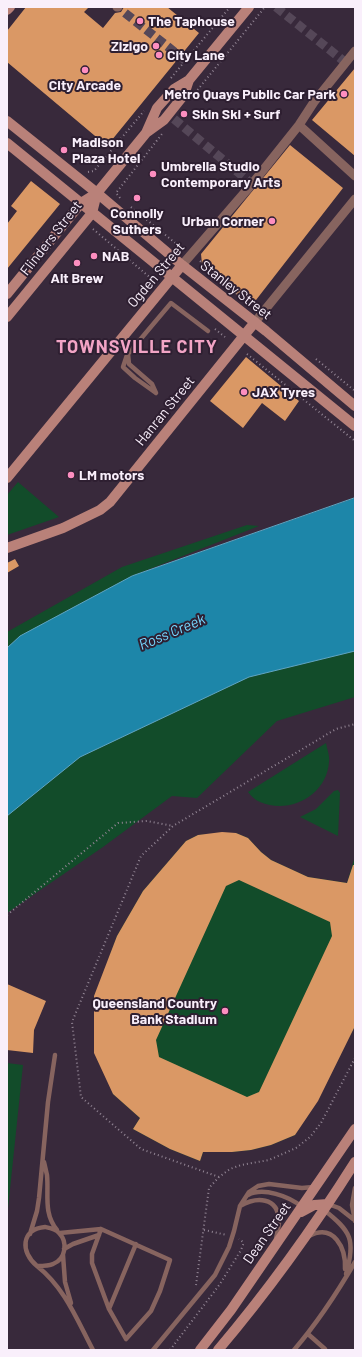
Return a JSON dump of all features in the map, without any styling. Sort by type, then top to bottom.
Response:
[{"type":"main road","points":[[7,10],[10,7]]},
{"type":"main road","name":"Flinders Street","points":[[7,294],[81,203],[97,193],[146,133],[157,108],[174,89],[189,80],[249,7]]},
{"type":"main road","name":"Stanley Street","points":[[7,121],[97,193],[182,265],[255,322],[355,406]]},
{"type":"main road","points":[[7,143],[355,426]]},
{"type":"main road","name":"Flinders Street","points":[[7,317],[92,212],[97,193]]},
{"type":"main road","name":"Ogden Street","points":[[7,478],[182,265]]},
{"type":"main road","name":"Hanran Street","points":[[9,546],[63,528],[100,510],[110,502],[255,322]]},
{"type":"main road","name":"Dean Street","points":[[200,1350],[231,1310],[295,1217],[304,1208],[355,1129]]},
{"type":"main road","points":[[218,1350],[247,1315],[307,1235],[324,1206],[355,1162]]},
{"type":"main road","points":[[320,1182],[320,1190],[324,1206]]},
{"type":"main road","points":[[307,1235],[311,1221],[304,1208],[311,1206],[324,1206]]},
{"type":"street","name":"Ogden Street","points":[[182,265],[299,125],[314,102],[355,51]]},
{"type":"street","points":[[299,125],[355,176]]},
{"type":"street","name":"Hanran Street","points":[[255,322],[355,199]]},
{"type":"lane","points":[[128,354],[129,364],[152,384],[156,393],[135,378],[123,367],[128,354],[171,303],[208,331]]},
{"type":"lane","points":[[30,1234],[37,1211],[48,1102],[55,1055]]},
{"type":"lane","points":[[43,1159],[47,1175],[48,1211],[51,1223],[64,1243],[63,1255],[65,1282],[73,1311]]},
{"type":"lane","points":[[153,1350],[215,1275],[229,1247],[240,1206],[253,1189],[263,1184],[276,1184],[302,1188],[320,1182]]},
{"type":"lane","points":[[355,1188],[352,1205],[355,1220]]},
{"type":"lane","points":[[245,1198],[254,1193],[266,1192],[288,1199],[304,1208]]},
{"type":"lane","points":[[240,1206],[256,1200],[266,1200],[273,1205],[279,1220],[274,1247]]},
{"type":"lane","points":[[324,1206],[339,1208],[355,1220]]},
{"type":"lane","points":[[324,1206],[345,1229],[350,1242],[351,1255],[343,1283]]},
{"type":"lane","points":[[93,1350],[73,1311],[52,1278],[29,1258],[25,1246],[26,1239],[30,1234],[40,1228],[50,1228],[58,1232],[101,1229],[170,1260],[158,1298],[151,1311],[126,1339],[109,1309],[92,1263],[92,1254],[101,1229]]},
{"type":"lane","points":[[307,1235],[320,1233],[331,1235],[339,1242],[345,1256],[343,1283]]},
{"type":"lane","points":[[64,1249],[73,1244],[99,1235]]},
{"type":"lane","points":[[109,1309],[136,1244]]},
{"type":"lane","points":[[37,1266],[52,1265],[63,1255]]},
{"type":"lane","points":[[294,1350],[308,1334],[343,1283],[355,1262]]},
{"type":"lane","points":[[308,1334],[325,1349]]},
{"type":"path","points":[[119,198],[125,203]]},
{"type":"path","points":[[131,207],[179,246],[182,246]]},
{"type":"path","points":[[93,229],[152,280]]},
{"type":"path","points":[[200,261],[250,305]]},
{"type":"path","points":[[247,354],[355,441]]},
{"type":"path","points":[[219,1177],[141,1150],[81,1097],[72,1022],[141,856],[174,826],[336,729],[355,724]]},
{"type":"path","points":[[7,915],[118,823],[147,820],[174,826]]},
{"type":"path","points":[[196,1285],[210,1188],[219,1177],[230,1169],[241,1165],[269,1160],[287,1153],[310,1137],[322,1124],[355,1058]]},
{"type":"green space","points":[[18,482],[59,517],[7,535],[7,495]]},
{"type":"green space","points":[[247,525],[259,526],[132,576],[20,636],[7,648],[7,632],[122,567]]},
{"type":"green space","points":[[355,651],[355,697],[277,721],[197,798],[172,796],[103,847],[7,913],[7,816],[80,757],[249,677]]},
{"type":"green space","points":[[326,743],[329,755],[327,774],[322,784],[314,793],[305,799],[294,804],[283,806],[271,805],[258,801],[248,792]]},
{"type":"green space","points":[[338,790],[340,793],[338,836],[300,817],[316,809],[334,791]]},
{"type":"green space","name":"Queensland Country Bank Stadium","points":[[236,833],[248,838],[271,860],[308,877],[347,883],[355,856],[355,1026],[295,1135],[271,1145],[251,1150],[203,1152],[200,1161],[170,1149],[133,1129],[140,1118],[113,1094],[95,996],[117,936],[143,891],[186,841],[198,835]]},
{"type":"green space","points":[[7,1063],[23,1065],[7,1218]]},
{"type":"water","name":"Ross Creek","points":[[355,498],[355,651],[249,677],[80,757],[7,816],[7,648],[20,636],[132,576]]},
{"type":"building","name":"City Arcade","points":[[26,7],[89,7],[84,12],[103,28],[115,13],[121,12],[124,7],[167,7],[199,33],[107,146],[7,62],[7,31]]},
{"type":"building","name":"Metro Quays Public Car Park","points":[[355,68],[355,156],[312,120]]},
{"type":"building","name":"Urban Corner","points":[[290,145],[343,188],[256,300],[244,301],[202,264],[201,254]]},
{"type":"building","points":[[31,181],[60,204],[7,269],[7,224],[17,211],[11,206]]},
{"type":"building","name":"JAX Tyres","points":[[246,357],[299,401],[285,421],[262,403],[243,428],[210,401]]},
{"type":"building","points":[[15,559],[19,566],[7,573],[7,563]]},
{"type":"building","name":"Queensland Country Bank Stadium","points":[[222,832],[236,833],[248,838],[271,860],[308,877],[347,883],[353,865],[355,865],[355,1026],[318,1101],[295,1135],[271,1145],[251,1150],[232,1152],[203,1152],[200,1161],[170,1149],[133,1129],[140,1118],[113,1094],[94,1053],[94,996],[117,936],[143,891],[186,841],[198,835]],"holes":[[[239,880],[330,922],[332,936],[259,1092],[247,1097],[159,1057],[156,1040],[226,886]]]},
{"type":"building","points":[[7,984],[46,1001],[34,1030],[33,1053],[7,1050]]},
{"type":"tunnel","points":[[276,7],[345,62]]},
{"type":"tunnel","points":[[125,13],[186,61]]},
{"type":"tunnel","points":[[174,119],[252,184]]},
{"type":"place","name":"The Taphouse","points":[[140,21]]},
{"type":"place","name":"Zizigo","points":[[156,46]]},
{"type":"place","name":"City Lane","points":[[159,55]]},
{"type":"place","name":"City Arcade","points":[[85,70]]},
{"type":"place","name":"Metro Quays Public Car Park","points":[[344,94]]},
{"type":"place","name":"Skin Ski + Surf","points":[[184,114]]},
{"type":"place","name":"Madison Plaza Hotel","points":[[64,150]]},
{"type":"place","name":"Umbrella Studio Contemporary Arts","points":[[153,174]]},
{"type":"place","name":"Connolly Suthers","points":[[137,198]]},
{"type":"place","name":"Urban Corner","points":[[272,221]]},
{"type":"place","name":"NAB","points":[[94,256]]},
{"type":"place","name":"Alt Brew","points":[[77,263]]},
{"type":"place","name":"JAX Tyres","points":[[244,392]]},
{"type":"place","name":"LM motors","points":[[71,475]]},
{"type":"place","name":"Queensland Country Bank Stadium","points":[[225,1011]]},
{"type":"district","name":"TOWNSVILLE CITY","points":[[137,347]]}]
